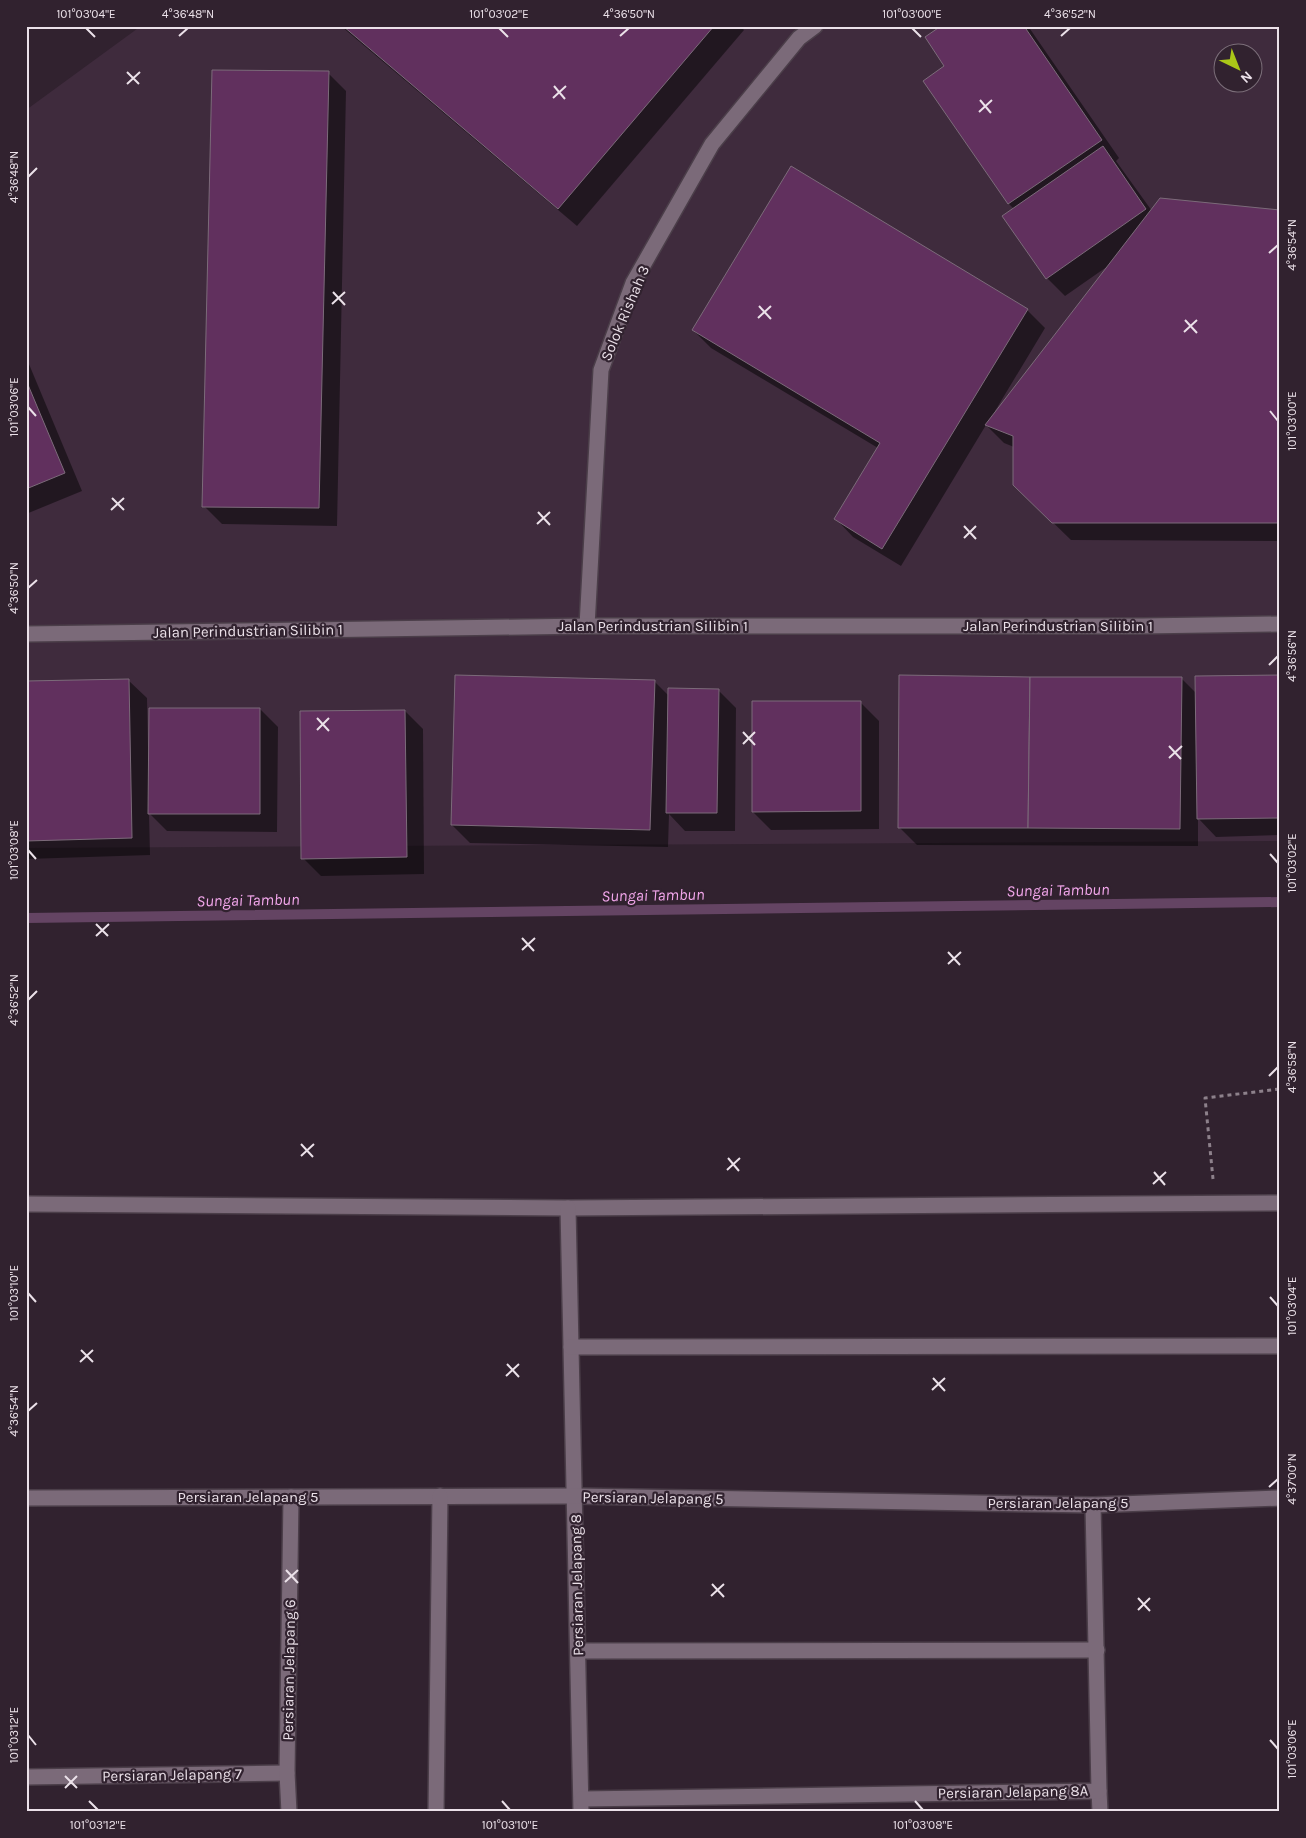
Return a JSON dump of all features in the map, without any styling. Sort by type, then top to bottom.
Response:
[{"type":"street","name":"Solok Rishah 3","points":[[587,626],[601,370],[633,283],[712,144],[799,38],[815,26]]},
{"type":"street","name":"Jalan Perindustrian Silibin 1","points":[[26,634],[587,626],[1142,626],[1280,624]]},
{"type":"street","points":[[26,1204],[568,1208],[1280,1203]]},
{"type":"street","name":"Persiaran Jelapang 8","points":[[568,1208],[582,1805]]},
{"type":"street","points":[[571,1347],[1280,1346]]},
{"type":"street","points":[[436,1812],[440,1496]]},
{"type":"street","name":"Persiaran Jelapang 5","points":[[26,1498],[576,1496],[1093,1505],[1280,1498]]},
{"type":"street","name":"Persiaran Jelapang 6","points":[[288,1812],[291,1497]]},
{"type":"street","name":"Persiaran Jelapang 8A","points":[[582,1805],[1099,1791],[1093,1505]]},
{"type":"street","points":[[579,1651],[1096,1650]]},
{"type":"street","name":"Persiaran Jelapang 7","points":[[26,1778],[287,1773]]},
{"type":"street","points":[[1099,1791],[1100,1812]]},
{"type":"path","points":[[1215,1203],[1205,1098],[1280,1089]]},
{"type":"shaded area","points":[[141,26],[1280,26],[1280,841],[26,848],[26,110]]},
{"type":"building","points":[[343,26],[714,26],[558,209]]},
{"type":"building","points":[[941,26],[1024,26],[1102,140],[1008,204],[923,81],[944,66],[925,37]]},
{"type":"building","points":[[212,70],[329,71],[319,508],[202,507]]},
{"type":"building","points":[[1103,146],[1146,209],[1046,279],[1002,216]]},
{"type":"building","points":[[791,166],[1028,309],[882,549],[834,519],[880,443],[692,330]]},
{"type":"building","points":[[1160,198],[1280,210],[1280,523],[1052,523],[1013,485],[1013,436],[985,425]]},
{"type":"building","points":[[26,380],[65,473],[26,489]]},
{"type":"building","points":[[455,675],[655,680],[650,830],[451,825]]},
{"type":"building","points":[[899,675],[1030,677],[1028,828],[898,828]]},
{"type":"building","points":[[1280,675],[1280,818],[1197,819],[1195,676]]},
{"type":"building","points":[[1030,677],[1182,677],[1180,829],[1028,828]]},
{"type":"building","points":[[129,679],[132,838],[26,841],[26,681]]},
{"type":"building","points":[[668,688],[719,689],[717,813],[666,813]]},
{"type":"building","points":[[752,701],[861,701],[861,811],[752,812]]},
{"type":"building","points":[[149,708],[260,708],[260,814],[148,814]]},
{"type":"building","points":[[405,710],[407,857],[301,859],[300,711]]},
{"type":"waterway","name":"Sungai Tambun","points":[[26,918],[1280,902]]}]
